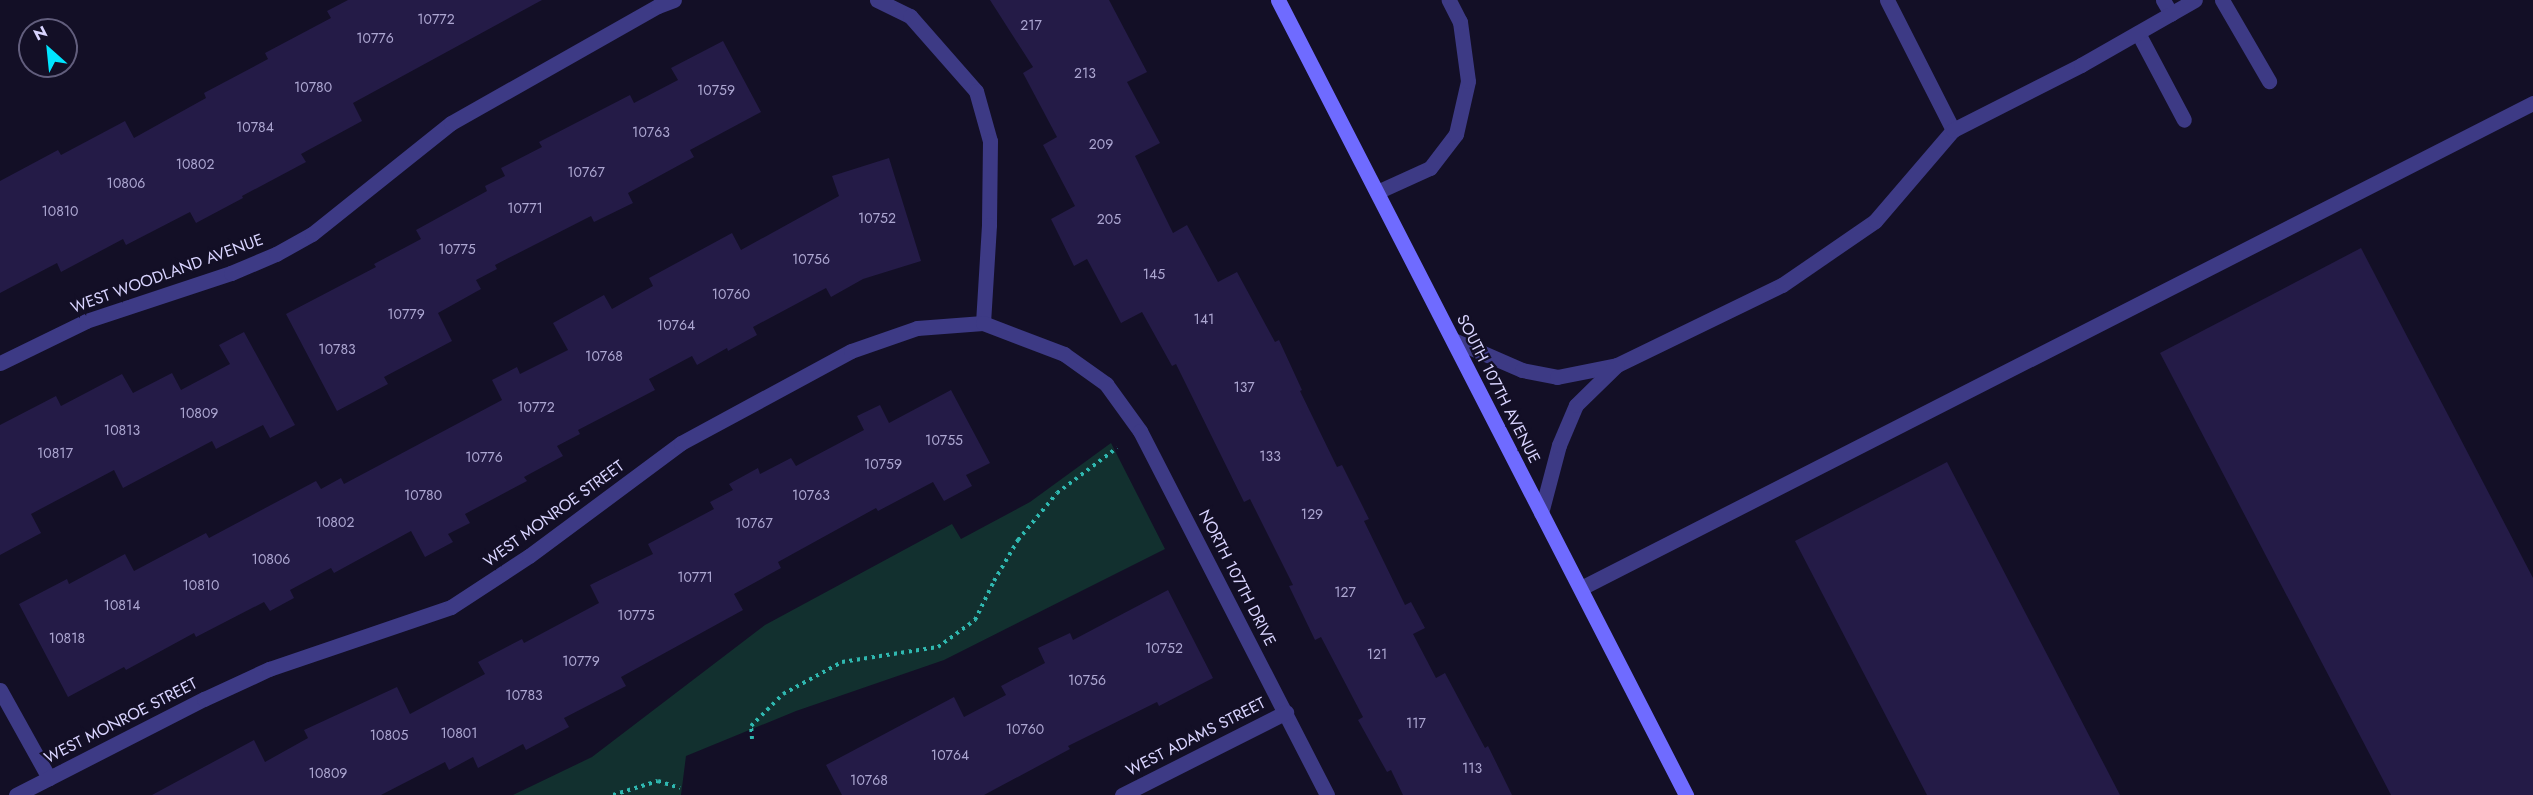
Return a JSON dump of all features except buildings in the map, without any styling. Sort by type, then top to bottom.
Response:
[{"type":"main road","name":"SOUTH 107TH AVENUE","points":[[1278,0],[1686,795]]},
{"type":"street","name":"WEST WOODLAND AVENUE","points":[[0,363],[86,321],[231,273],[276,254],[312,234],[451,123],[658,6],[674,0]]},
{"type":"street","points":[[877,0],[910,16],[976,91],[990,141],[989,225],[983,323]]},
{"type":"street","points":[[1377,192],[1430,168],[1456,134],[1468,81],[1460,22],[1449,0]]},
{"type":"street","points":[[1887,0],[1953,130]]},
{"type":"street","points":[[2163,0],[2171,14]]},
{"type":"street","points":[[1453,340],[1522,370],[1557,377],[1617,365],[1782,285],[1875,221],[1953,130],[2081,65],[2195,0]]},
{"type":"street","points":[[2222,0],[2269,81]]},
{"type":"street","points":[[2138,33],[2184,120]]},
{"type":"street","points":[[1581,588],[2533,103]]},
{"type":"street","name":"WEST MONROE STREET","points":[[16,795],[204,699],[269,669],[451,608],[529,556],[681,443],[851,351],[917,328],[983,323],[1064,354],[1106,384]]},
{"type":"street","points":[[1542,513],[1559,445],[1576,405],[1617,365]]},
{"type":"street","name":"NORTH 107TH DRIVE","points":[[1106,384],[1140,431],[1327,795]]},
{"type":"street","points":[[0,690],[49,778]]},
{"type":"street","name":"WEST ADAMS STREET","points":[[1122,795],[1286,712]]},
{"type":"path","points":[[752,739],[751,726],[783,694],[842,662],[938,647],[975,620],[1018,540],[1057,493],[1117,448]]},
{"type":"path","points":[[613,795],[658,781],[680,788]]},
{"type":"green space","points":[[1111,443],[1165,549],[944,660],[796,711],[686,756],[681,795],[513,795],[592,757],[765,625],[952,524],[961,539],[1030,502]]}]
